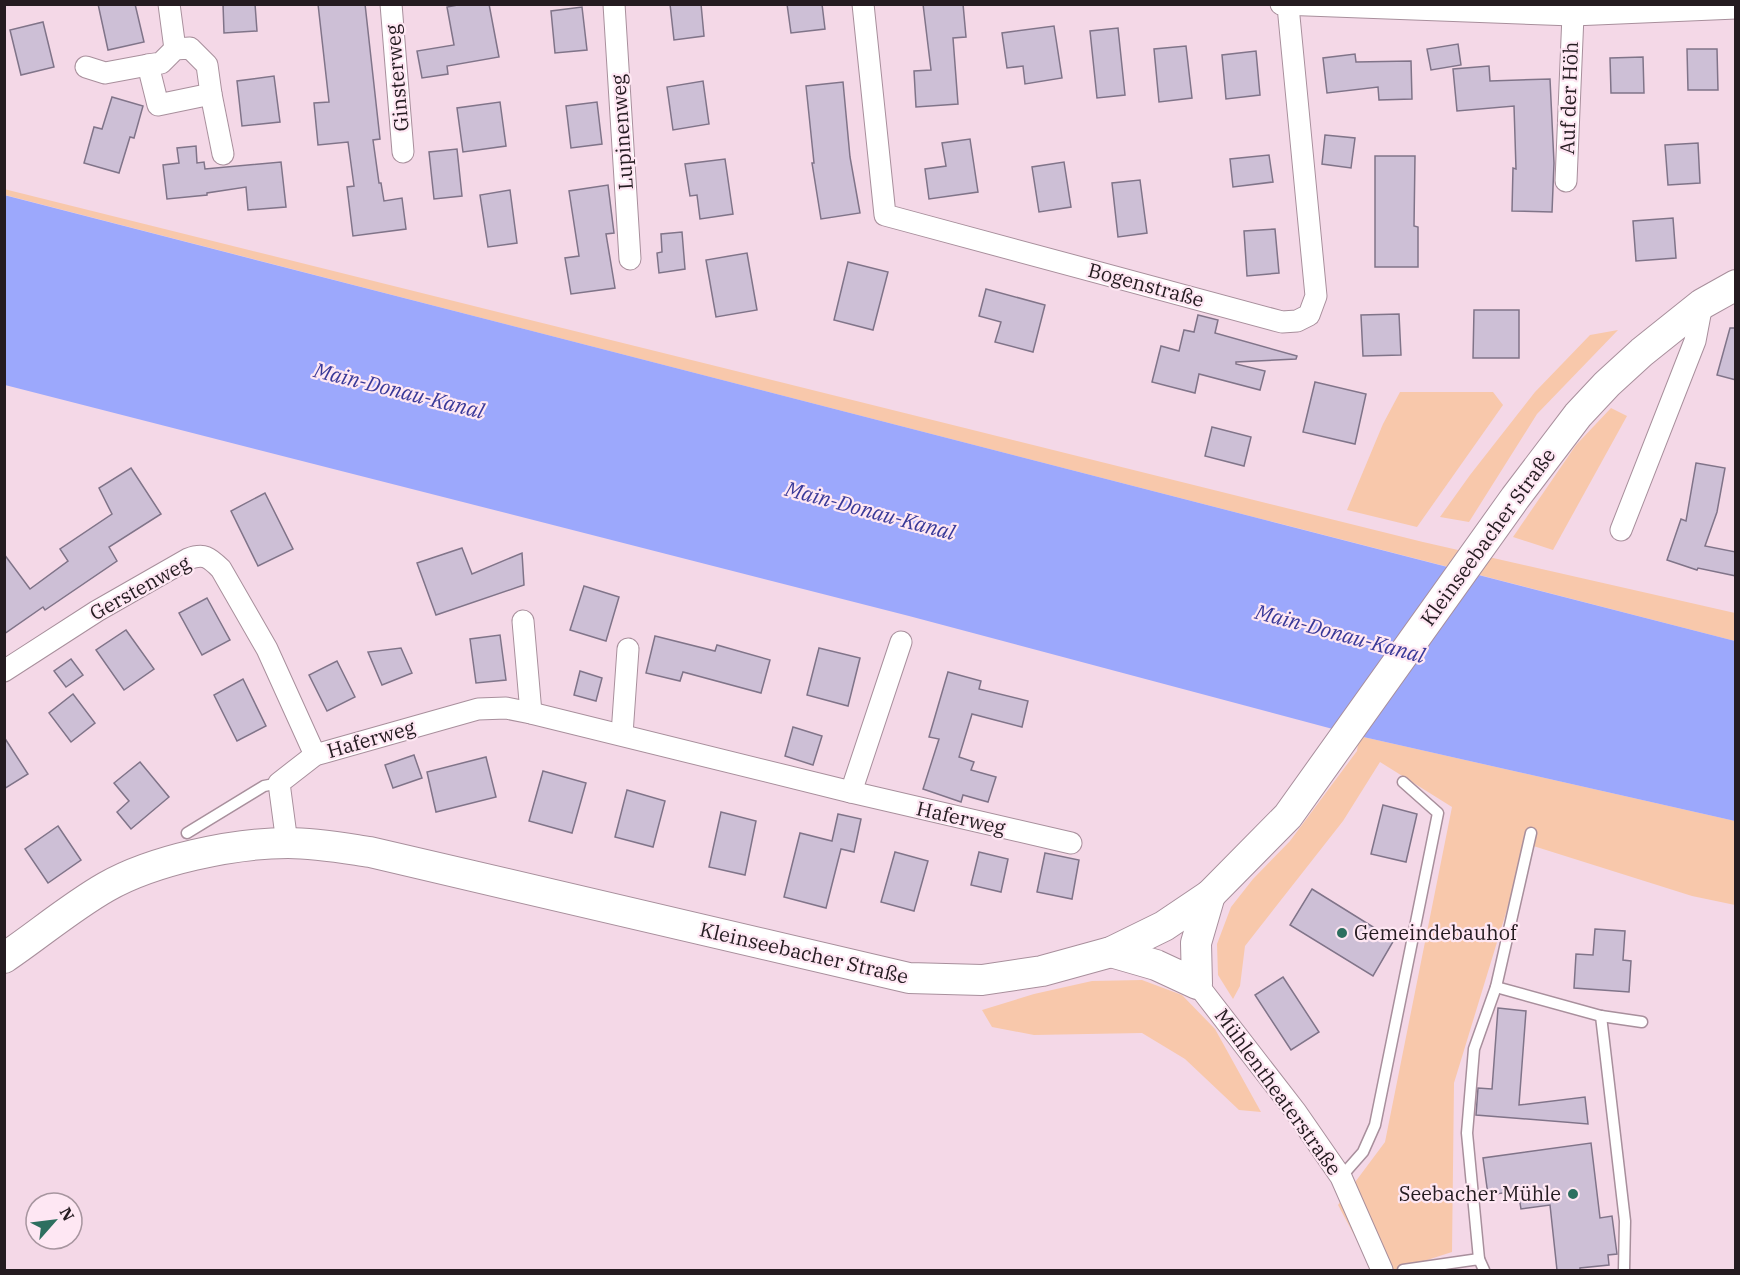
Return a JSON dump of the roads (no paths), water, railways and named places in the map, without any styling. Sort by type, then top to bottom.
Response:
[{"type":"street","points":[[169,4],[175,49]]},
{"type":"street","name":"Ginsterweg","points":[[391,4],[403,152]]},
{"type":"street","name":"Lupinenweg","points":[[614,4],[630,259]]},
{"type":"street","name":"Bogenstraße","points":[[863,4],[885,215],[1282,322],[1298,321],[1309,315],[1316,296],[1284,5]]},
{"type":"street","points":[[1284,5],[1572,15],[1736,8]]},
{"type":"street","name":"Auf der Höh","points":[[1566,181],[1572,15]]},
{"type":"street","points":[[86,67],[105,73],[161,63],[175,49],[190,48],[207,65],[223,154]]},
{"type":"street","points":[[148,65],[158,105],[212,94]]},
{"type":"street","name":"Kleinseebacher Straße","points":[[4,958],[106,887],[140,871],[179,859],[228,849],[287,843],[325,845],[370,852],[909,978],[982,980],[1042,971],[1111,952],[1164,926],[1210,894],[1288,816],[1495,525],[1578,415],[1642,352],[1702,304],[1736,285]]},
{"type":"street","points":[[1621,530],[1695,341],[1702,304]]},
{"type":"street","name":"Gerstenweg","points":[[4,671],[97,611],[188,559],[199,555],[211,558],[221,569],[267,649],[315,755]]},
{"type":"street","points":[[523,621],[531,713]]},
{"type":"street","points":[[851,792],[901,642]]},
{"type":"street","points":[[622,734],[628,648]]},
{"type":"street","name":"Haferweg","points":[[279,783],[315,755],[478,709],[506,708],[1071,843]]},
{"type":"street","points":[[279,783],[287,843]]},
{"type":"street","points":[[1111,952],[1156,965],[1197,984],[1196,943],[1210,894]]},
{"type":"street","name":"Mühlentheaterstraße","points":[[1197,984],[1296,1112],[1341,1176],[1382,1270]]},
{"type":"lane","points":[[1341,1176],[1363,1152],[1375,1125],[1438,813],[1403,782]]},
{"type":"lane","points":[[187,833],[264,786],[279,783]]},
{"type":"lane","points":[[1484,1270],[1479,1259],[1467,1133],[1474,1048],[1496,987],[1531,833]]},
{"type":"lane","points":[[1496,987],[1601,1016],[1642,1022]]},
{"type":"lane","points":[[1601,1016],[1625,1221],[1624,1270]]},
{"type":"lane","points":[[1403,1270],[1479,1259]]},
{"type":"water","name":"Main-Donau-Kanal","points":[[4,195],[1735,641],[1735,821],[1359,736],[909,616],[5,385]]},
{"type":"place","name":"Gemeindebauhof","points":[[1342,933]]},
{"type":"place","name":"Seebacher Mühle","points":[[1573,1194]]}]
